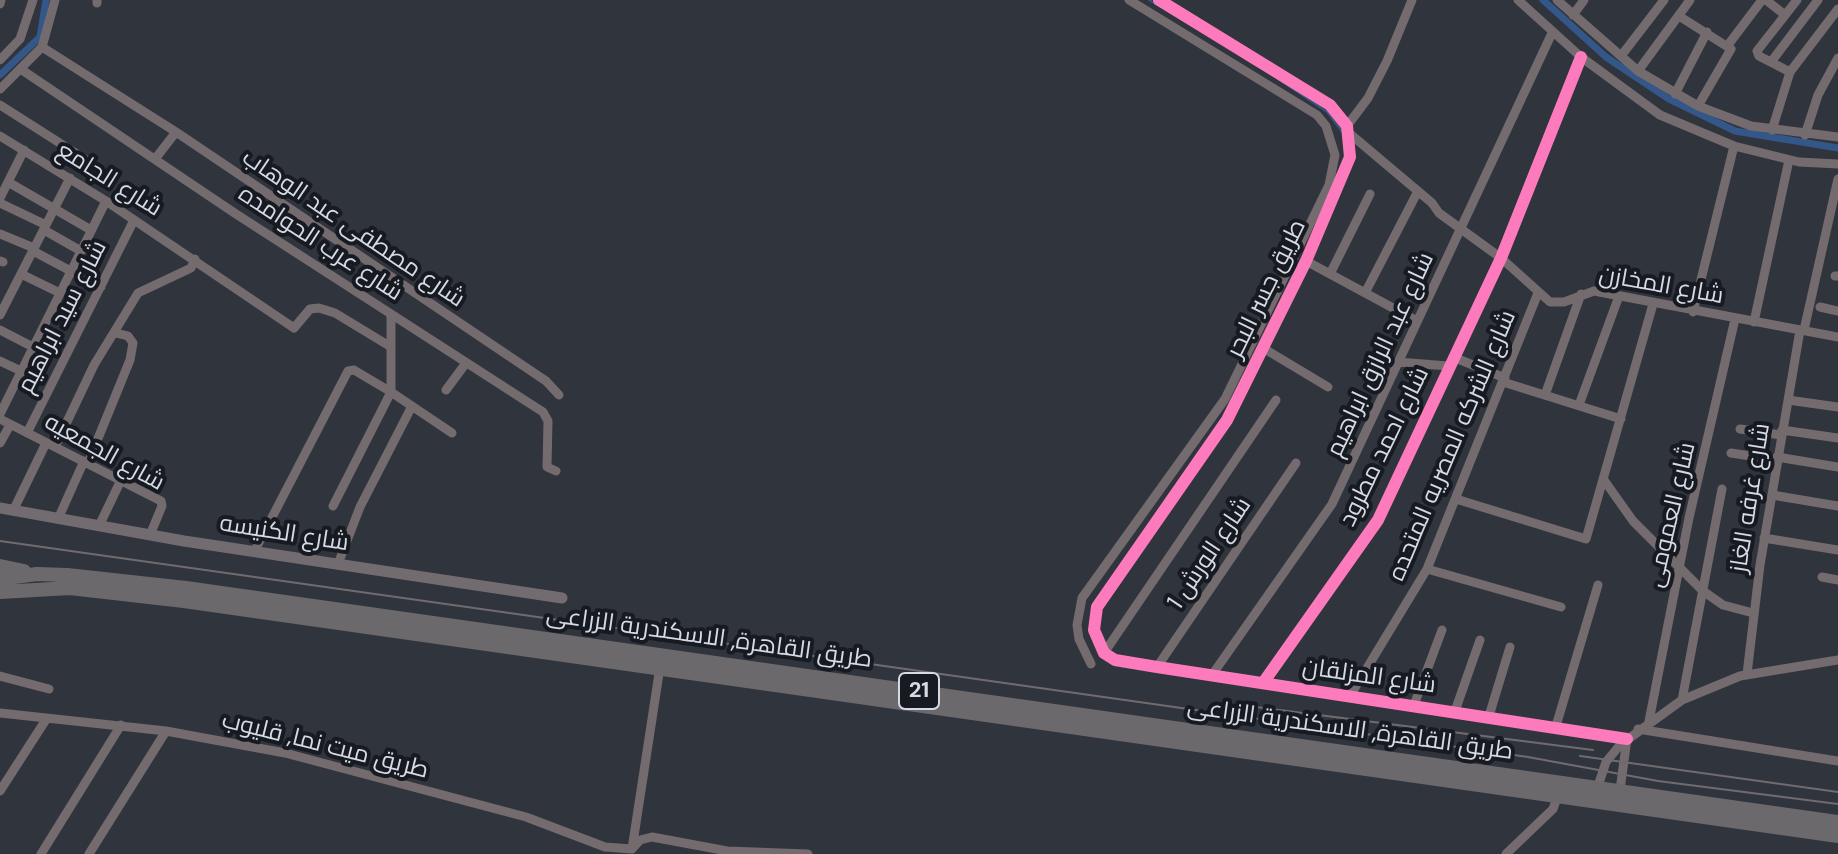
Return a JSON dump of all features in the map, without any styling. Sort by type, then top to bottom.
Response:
[{"type":"highway","points":[[0,566],[37,574]]},
{"type":"highway","name":"طريق القاهرة, الاسكندرية الزراعى","points":[[0,579],[37,574],[100,576],[1838,822]]},
{"type":"highway","name":"طريق القاهرة, الاسكندرية الزراعى","points":[[0,592],[35,588],[101,591],[660,667],[1838,836]]},
{"type":"main road","name":"شارع الكنيسه","points":[[0,508],[254,552],[562,598]]},
{"type":"street","points":[[0,60],[20,39],[33,0]]},
{"type":"street","points":[[0,89],[42,47],[55,0]]},
{"type":"street","name":"طريق جسر البحر","points":[[1091,664],[1084,652],[1077,625],[1082,598],[1218,411],[1329,185],[1335,155],[1333,140],[1317,115],[1129,0]]},
{"type":"street","points":[[1159,0],[1330,105],[1348,129],[1439,213],[1501,258],[1538,293]]},
{"type":"street","points":[[1348,129],[1387,61],[1412,0]]},
{"type":"street","points":[[1518,0],[1581,57],[1660,115],[1734,146],[1789,160],[1838,164]]},
{"type":"street","points":[[1573,15],[1584,0]]},
{"type":"street","points":[[1638,71],[1690,0]]},
{"type":"street","points":[[1698,106],[1730,46],[1764,0],[1785,15]]},
{"type":"street","points":[[1790,72],[1757,51],[1797,0]]},
{"type":"street","points":[[1771,62],[1818,0]]},
{"type":"street","points":[[1772,130],[1790,72],[1838,7],[1832,0]]},
{"type":"street","points":[[1561,1],[1638,71],[1698,106],[1736,121],[1772,130],[1805,135],[1837,134]]},
{"type":"street","points":[[1621,56],[1657,2]]},
{"type":"street","points":[[1679,16],[1730,46]]},
{"type":"street","points":[[1675,94],[1707,32]]},
{"type":"street","name":"شارع عبد الرازق ابراهيم","points":[[1212,675],[1323,520],[1463,229],[1552,33]]},
{"type":"street","name":"شارع مصطفى عبد الوهاب","points":[[42,47],[176,132],[546,381],[559,395]]},
{"type":"street","name":"شارع احمد مطرود","points":[[1263,683],[1375,526],[1501,258],[1581,57]]},
{"type":"street","points":[[1805,135],[1818,95],[1838,58]]},
{"type":"street","name":"شارع عرب الحوامده","points":[[22,70],[543,412],[548,421],[547,467],[556,471]]},
{"type":"street","points":[[1295,100],[1303,87]]},
{"type":"street","points":[[0,105],[88,161]]},
{"type":"street","name":"طريق جسر البحر","points":[[1105,655],[1094,630],[1097,607],[1227,420],[1306,261],[1348,167],[1348,129]]},
{"type":"street","points":[[155,159],[176,132]]},
{"type":"street","name":"شارع الجامع","points":[[0,136],[195,259],[294,328],[310,309],[319,308],[335,313],[391,347]]},
{"type":"street","points":[[1693,312],[1734,146]]},
{"type":"street","points":[[24,150],[0,200],[81,251]]},
{"type":"street","points":[[1754,322],[1789,160]]},
{"type":"street","points":[[0,315],[70,178]]},
{"type":"street","name":"شارع غرفه الغاز","points":[[1747,674],[1753,613],[1777,459],[1802,330],[1838,179]]},
{"type":"street","points":[[8,182],[91,230]]},
{"type":"street","points":[[1365,293],[1418,191]]},
{"type":"street","points":[[1330,274],[1370,194]]},
{"type":"street","points":[[0,417],[106,201]]},
{"type":"street","name":"شارع سيد ابراهيم","points":[[27,433],[134,220]]},
{"type":"street","points":[[0,234],[101,287]]},
{"type":"street","points":[[13,511],[138,293],[191,268],[195,259]]},
{"type":"street","points":[[1306,261],[1417,321]]},
{"type":"street","points":[[21,274],[60,293]]},
{"type":"street","name":"شارع المخازن","points":[[1538,293],[1557,302],[1594,291],[1838,337]]},
{"type":"street","name":"شارع الشركه المصريه المتحده","points":[[1350,696],[1427,569],[1538,293]]},
{"type":"street","points":[[1545,395],[1581,294]]},
{"type":"street","points":[[1579,405],[1619,296]]},
{"type":"street","points":[[1456,499],[1578,540],[1586,539],[1653,304]]},
{"type":"street","points":[[1820,307],[1838,311]]},
{"type":"street","points":[[333,506],[391,392],[391,314]]},
{"type":"street","name":"شارع العمومى","points":[[1649,721],[1679,567],[1735,319]]},
{"type":"street","points":[[0,330],[33,347]]},
{"type":"street","points":[[58,519],[130,360],[133,343],[128,336],[116,333]]},
{"type":"street","points":[[1263,348],[1328,387]]},
{"type":"street","points":[[0,361],[21,371]]},
{"type":"street","points":[[1398,362],[1451,362],[1621,419]]},
{"type":"street","points":[[446,390],[466,363]]},
{"type":"street","points":[[254,552],[348,371],[354,370],[391,392],[452,433]]},
{"type":"street","points":[[1105,655],[1276,400]]},
{"type":"street","points":[[1788,400],[1838,407]]},
{"type":"street","points":[[338,564],[360,507],[412,406]]},
{"type":"street","name":"شارع الجمعيه","points":[[0,417],[10,425],[162,502],[150,535]]},
{"type":"street","points":[[0,443],[10,425]]},
{"type":"street","points":[[1740,429],[1838,438]]},
{"type":"street","points":[[1731,453],[1838,467]]},
{"type":"street","name":"شارع الورش 1","points":[[1157,667],[1296,463]]},
{"type":"street","points":[[99,526],[121,480]]},
{"type":"street","points":[[1604,480],[1633,521],[1703,591],[1723,605],[1753,613]]},
{"type":"street","points":[[1682,700],[1722,489]]},
{"type":"street","points":[[1772,495],[1838,506]]},
{"type":"street","points":[[1764,538],[1838,550]]},
{"type":"street","points":[[1427,569],[1561,607]]},
{"type":"street","points":[[1822,577],[1838,580]]},
{"type":"street","points":[[1556,726],[1598,585]]},
{"type":"street","points":[[1414,705],[1442,630]]},
{"type":"street","points":[[1455,711],[1480,640]]},
{"type":"street","points":[[1489,716],[1510,647]]},
{"type":"street","name":"شارع المزلقان","points":[[1105,655],[1157,667],[1627,739]]},
{"type":"street","points":[[1598,786],[1608,760],[1627,739],[1682,700],[1747,674],[1838,660]]},
{"type":"street","points":[[636,851],[660,667]]},
{"type":"street","points":[[0,676],[49,689]]},
{"type":"street","name":"طريق ميت نما, قليوب","points":[[0,713],[166,731],[341,766],[449,799],[526,817],[619,851],[636,851],[640,840],[652,837],[727,851],[808,854]]},
{"type":"street","points":[[0,791],[47,718]]},
{"type":"street","points":[[41,854],[121,725]]},
{"type":"street","points":[[1638,729],[1838,761]]},
{"type":"street","points":[[89,854],[166,731]]},
{"type":"street","points":[[1620,790],[1627,739]]},
{"type":"street","points":[[1506,854],[1553,809],[1558,795]]},
{"type":"waterway","points":[[0,75],[40,37],[46,0]]},
{"type":"waterway","points":[[1149,0],[1184,21]]},
{"type":"waterway","points":[[1543,0],[1606,57],[1669,99],[1735,131],[1838,148]]},
{"type":"waterway","points":[[1265,70],[1327,112],[1343,133]]},
{"type":"railway","points":[[0,541],[1528,757],[1658,781],[1838,804]]},
{"type":"railway","points":[[1256,707],[1593,750]]},
{"type":"railway","points":[[1580,756],[1838,792]]},
{"type":"cycle path","points":[[1159,0],[1330,105],[1347,126],[1350,157],[1306,261],[1227,420],[1097,607],[1094,630],[1104,653],[1115,660],[1157,667],[1627,739]]},
{"type":"cycle path","points":[[1263,683],[1378,520],[1501,258],[1581,57]]}]
